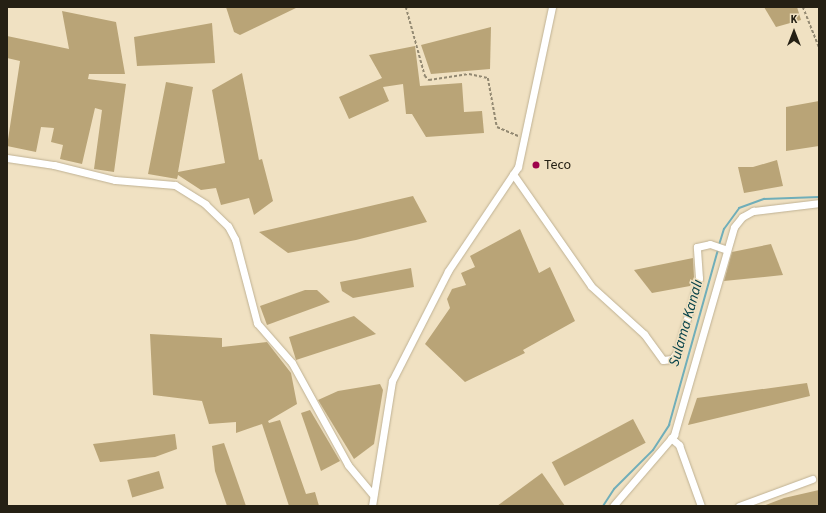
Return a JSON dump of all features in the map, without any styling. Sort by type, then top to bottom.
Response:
[{"type":"street","points":[[372,506],[392,380],[448,271],[513,174],[527,138],[552,7]]},
{"type":"street","points":[[7,158],[54,165],[115,180],[175,185],[204,204],[228,226],[235,239],[257,322],[292,363],[348,465],[373,495]]},
{"type":"street","points":[[513,174],[591,286],[644,334],[663,360],[672,359],[677,352],[699,278],[697,247],[701,243],[722,248]]},
{"type":"street","points":[[613,506],[671,438],[722,248],[734,227],[742,217],[754,210],[819,203]]},
{"type":"street","points":[[671,438],[680,445],[702,506]]},
{"type":"street","points":[[739,506],[812,479]]},
{"type":"path","points":[[406,7],[425,76],[430,80],[469,74],[488,78],[497,127],[502,132],[527,138]]},
{"type":"path","points":[[803,7],[819,47]]},
{"type":"building","points":[[226,7],[298,7],[240,35],[234,32]]},
{"type":"building","points":[[764,7],[797,7],[801,20],[776,27]]},
{"type":"building","points":[[62,11],[116,22],[125,74],[89,74],[88,79],[126,84],[114,172],[94,169],[102,110],[95,108],[82,164],[60,159],[63,145],[51,142],[54,128],[41,127],[36,152],[7,146],[20,61],[7,58],[7,36],[69,49]]},
{"type":"building","points":[[212,23],[215,63],[137,66],[134,37]]},
{"type":"building","points":[[491,27],[490,69],[431,74],[421,45]]},
{"type":"building","points":[[415,46],[420,86],[462,83],[464,112],[482,111],[484,133],[426,137],[412,114],[406,114],[403,84],[383,87],[389,101],[349,119],[339,97],[382,78],[369,55]]},
{"type":"building","points":[[242,73],[259,160],[262,159],[273,201],[254,215],[249,198],[221,205],[216,188],[201,190],[178,175],[177,179],[148,174],[166,82],[193,87],[178,172],[225,163],[212,90]]},
{"type":"building","points":[[819,101],[819,146],[786,151],[786,107]]},
{"type":"building","points":[[777,160],[783,186],[744,193],[738,167],[753,167]]},
{"type":"building","points":[[413,196],[427,222],[356,240],[288,253],[259,232]]},
{"type":"building","points":[[520,229],[539,273],[550,267],[575,321],[523,350],[525,353],[465,382],[425,344],[450,308],[447,299],[452,289],[466,285],[461,273],[475,267],[470,256]]},
{"type":"building","points":[[771,244],[783,275],[724,281],[732,252]]},
{"type":"building","points":[[693,258],[694,277],[690,286],[652,293],[634,270]]},
{"type":"building","points":[[411,268],[414,287],[353,298],[342,291],[340,282]]},
{"type":"building","points":[[305,290],[317,290],[330,302],[267,325],[260,306]]},
{"type":"building","points":[[354,316],[376,334],[296,360],[289,337]]},
{"type":"building","points":[[150,334],[222,338],[222,347],[267,342],[291,373],[297,404],[268,421],[269,423],[280,420],[306,494],[315,492],[319,506],[289,506],[262,424],[236,433],[236,422],[209,424],[202,401],[153,395]]},
{"type":"building","points":[[807,383],[810,396],[688,425],[697,398]]},
{"type":"building","points":[[380,384],[383,390],[374,444],[354,459],[318,400],[338,391]]},
{"type":"building","points":[[310,410],[340,461],[321,471],[301,413]]},
{"type":"building","points":[[633,419],[646,443],[564,486],[552,462]]},
{"type":"building","points":[[175,434],[177,449],[155,457],[100,462],[93,444]]},
{"type":"building","points":[[224,443],[246,506],[227,506],[215,471],[212,446]]},
{"type":"building","points":[[159,471],[164,488],[132,497],[127,480]]},
{"type":"building","points":[[542,473],[565,506],[497,506]]},
{"type":"building","points":[[819,490],[819,506],[763,506],[784,498]]},
{"type":"waterway","name":"Sulama Kanalı","points":[[719,245],[724,229],[739,208],[764,199],[819,197]]},
{"type":"waterway","name":"Sulama Kanalı","points":[[603,506],[614,489],[653,450],[669,425],[718,250]]},
{"type":"place","name":"Teco","points":[[536,165]]}]
